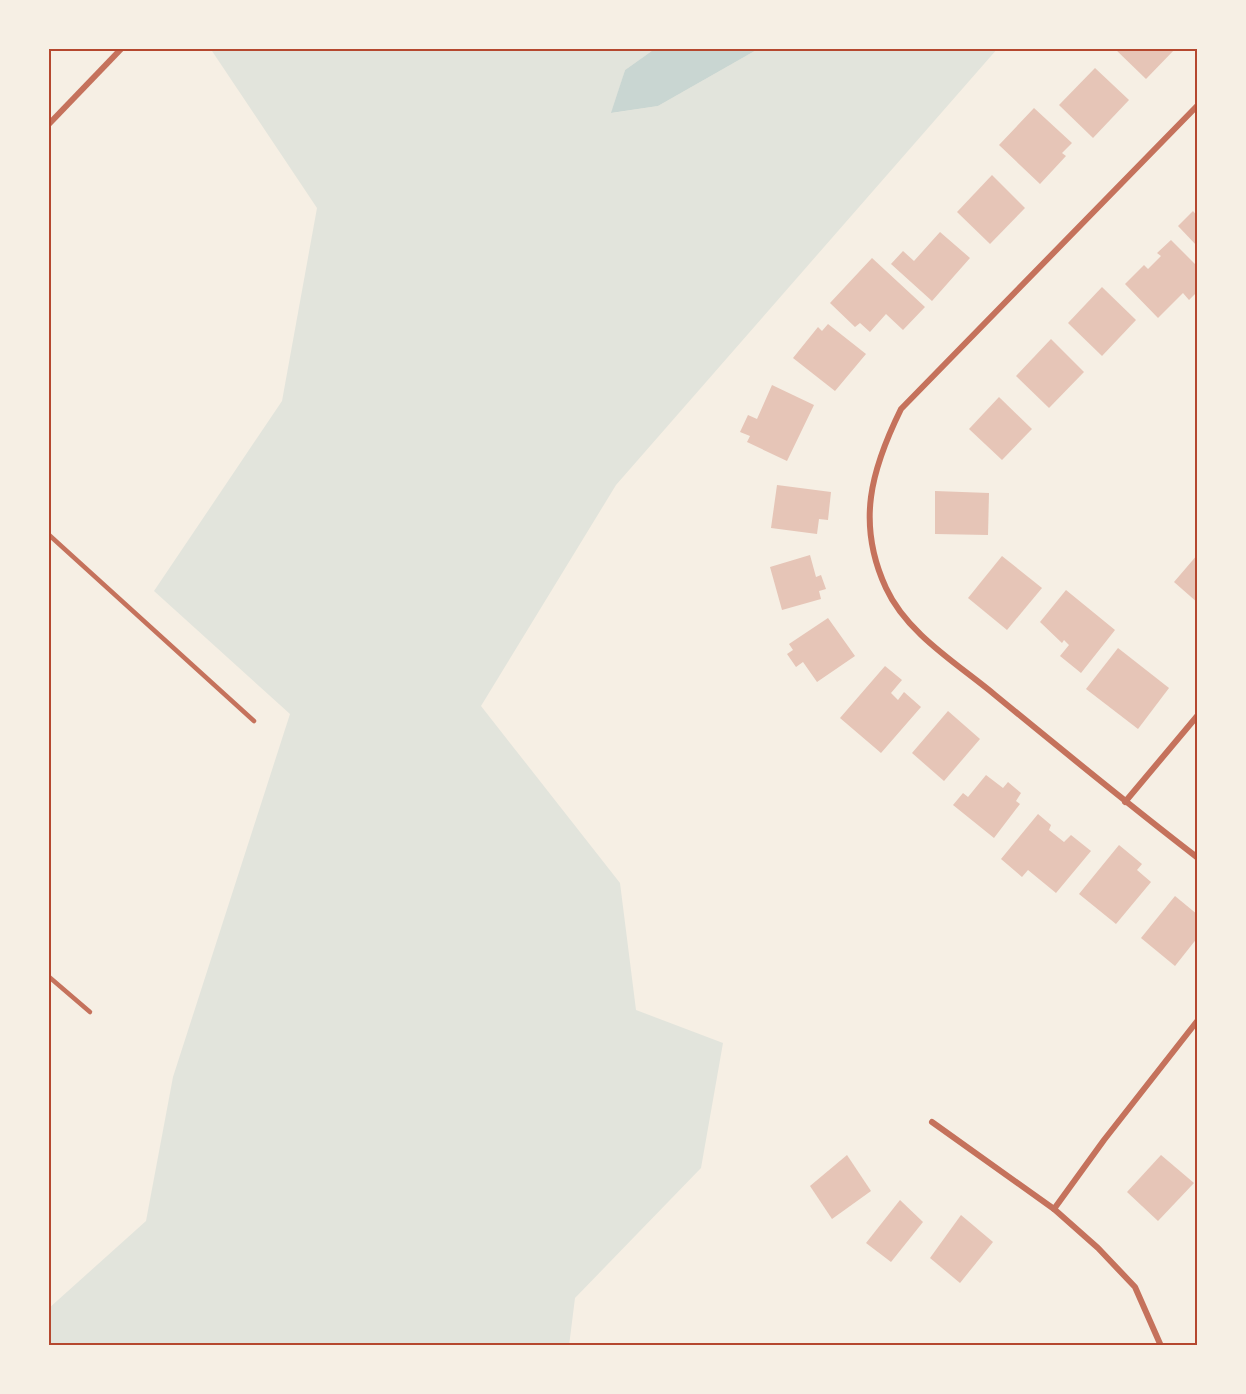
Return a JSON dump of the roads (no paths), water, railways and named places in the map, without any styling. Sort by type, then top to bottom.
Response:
[{"type":"street","points":[[48,125],[122,48]]},
{"type":"street","points":[[1198,105],[900,409],[881,450],[870,495],[868,516],[874,552],[886,588],[912,627],[1125,802],[1198,858]]},
{"type":"street","points":[[1125,802],[1198,715]]},
{"type":"street","points":[[1054,1209],[1104,1140],[1198,1020]]},
{"type":"street","points":[[932,1122],[1054,1209],[1098,1248],[1135,1287],[1161,1346]]},
{"type":"lane","points":[[48,534],[254,721]]},
{"type":"lane","points":[[48,976],[90,1012]]}]
